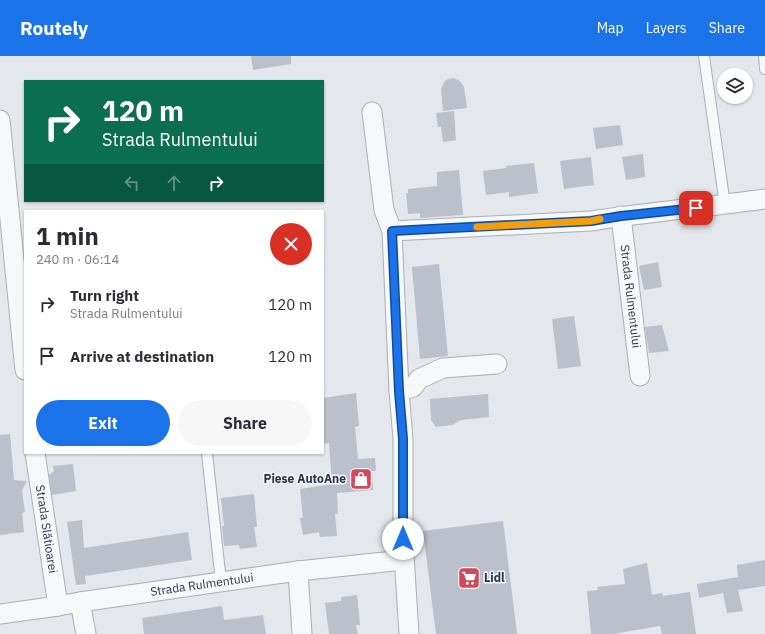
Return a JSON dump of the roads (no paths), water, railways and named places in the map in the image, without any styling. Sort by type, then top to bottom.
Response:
[{"type":"street","points":[[372,112],[384,210],[392,231],[399,391],[403,439],[403,539],[409,634]]},
{"type":"street","points":[[0,120],[5,216],[24,362]]},
{"type":"street","points":[[392,231],[591,221],[765,199]]},
{"type":"street","name":"Strada Rulmentului","points":[[621,216],[640,376]]},
{"type":"street","points":[[399,391],[413,387],[419,379],[443,368],[497,364]]},
{"type":"street","name":"Strada Slătioarei","points":[[35,454],[58,606]]},
{"type":"street","name":"Strada Rulmentului","points":[[0,614],[298,571],[404,560]]},
{"type":"street","points":[[298,571],[302,634]]},
{"type":"street","points":[[80,602],[86,634]]},
{"type":"lane","points":[[704,56],[725,205]]},
{"type":"lane","points":[[764,56],[765,69]]},
{"type":"lane","points":[[207,454],[221,582]]},
{"type":"place","name":"Piese AutoAne","points":[[361,479]]},
{"type":"place","name":"Lidl","points":[[469,578]]}]
